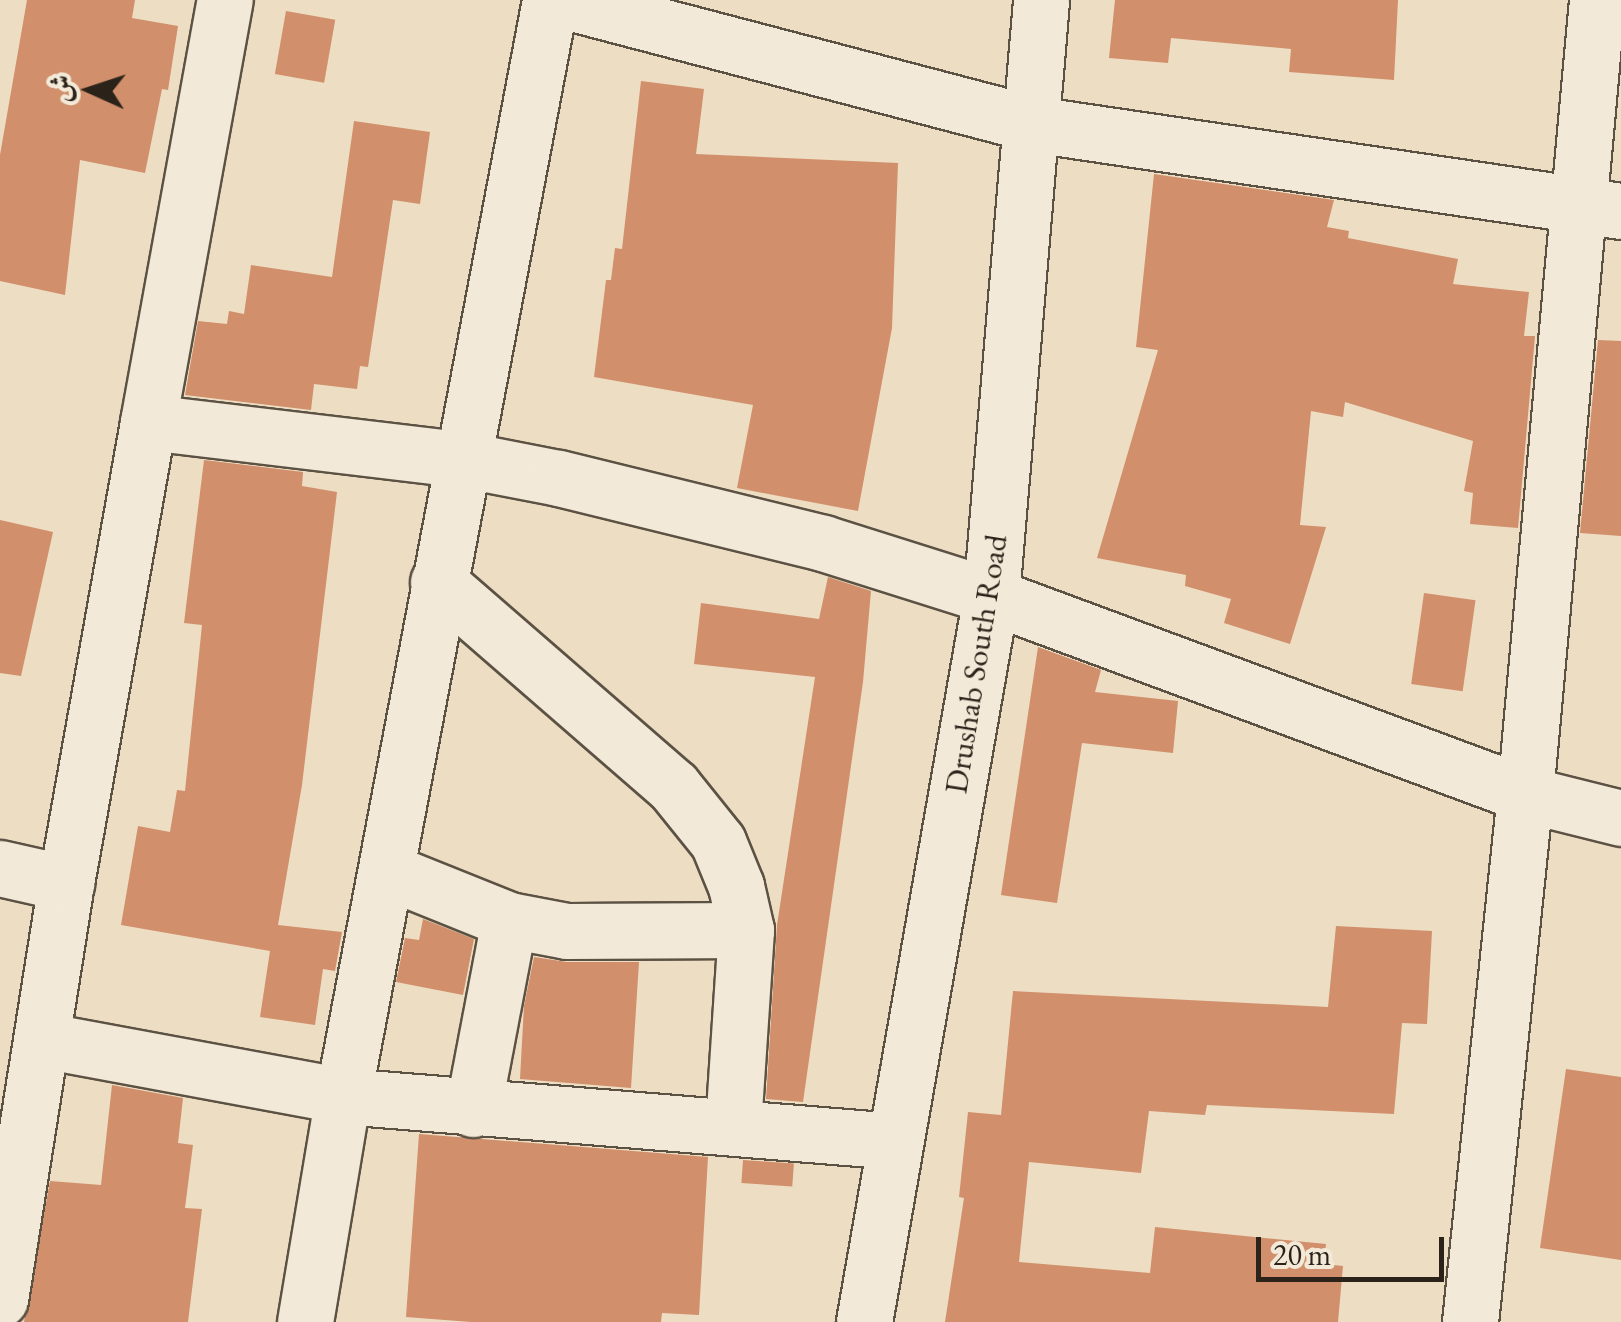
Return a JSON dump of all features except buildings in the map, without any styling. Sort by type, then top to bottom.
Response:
[{"type":"street","points":[[0,1299],[66,882],[224,0]]},
{"type":"street","points":[[305,1322],[438,582],[466,460],[550,0]]},
{"type":"street","points":[[562,0],[1033,124],[1599,208]]},
{"type":"street","name":"Drushab South Road","points":[[864,1322],[992,596],[1041,0]]},
{"type":"street","points":[[1470,1322],[1524,794],[1599,208],[1598,0]]},
{"type":"street","points":[[148,422],[466,460],[787,534],[992,596],[1524,794],[1621,818]]},
{"type":"street","points":[[438,582],[673,786],[718,842],[736,886],[746,930],[733,1128]]},
{"type":"street","points":[[0,868],[66,882]]},
{"type":"street","points":[[387,871],[509,920],[581,932],[746,930]]},
{"type":"street","points":[[473,1109],[509,920]]},
{"type":"street","points":[[42,1040],[343,1096],[895,1141]]}]
